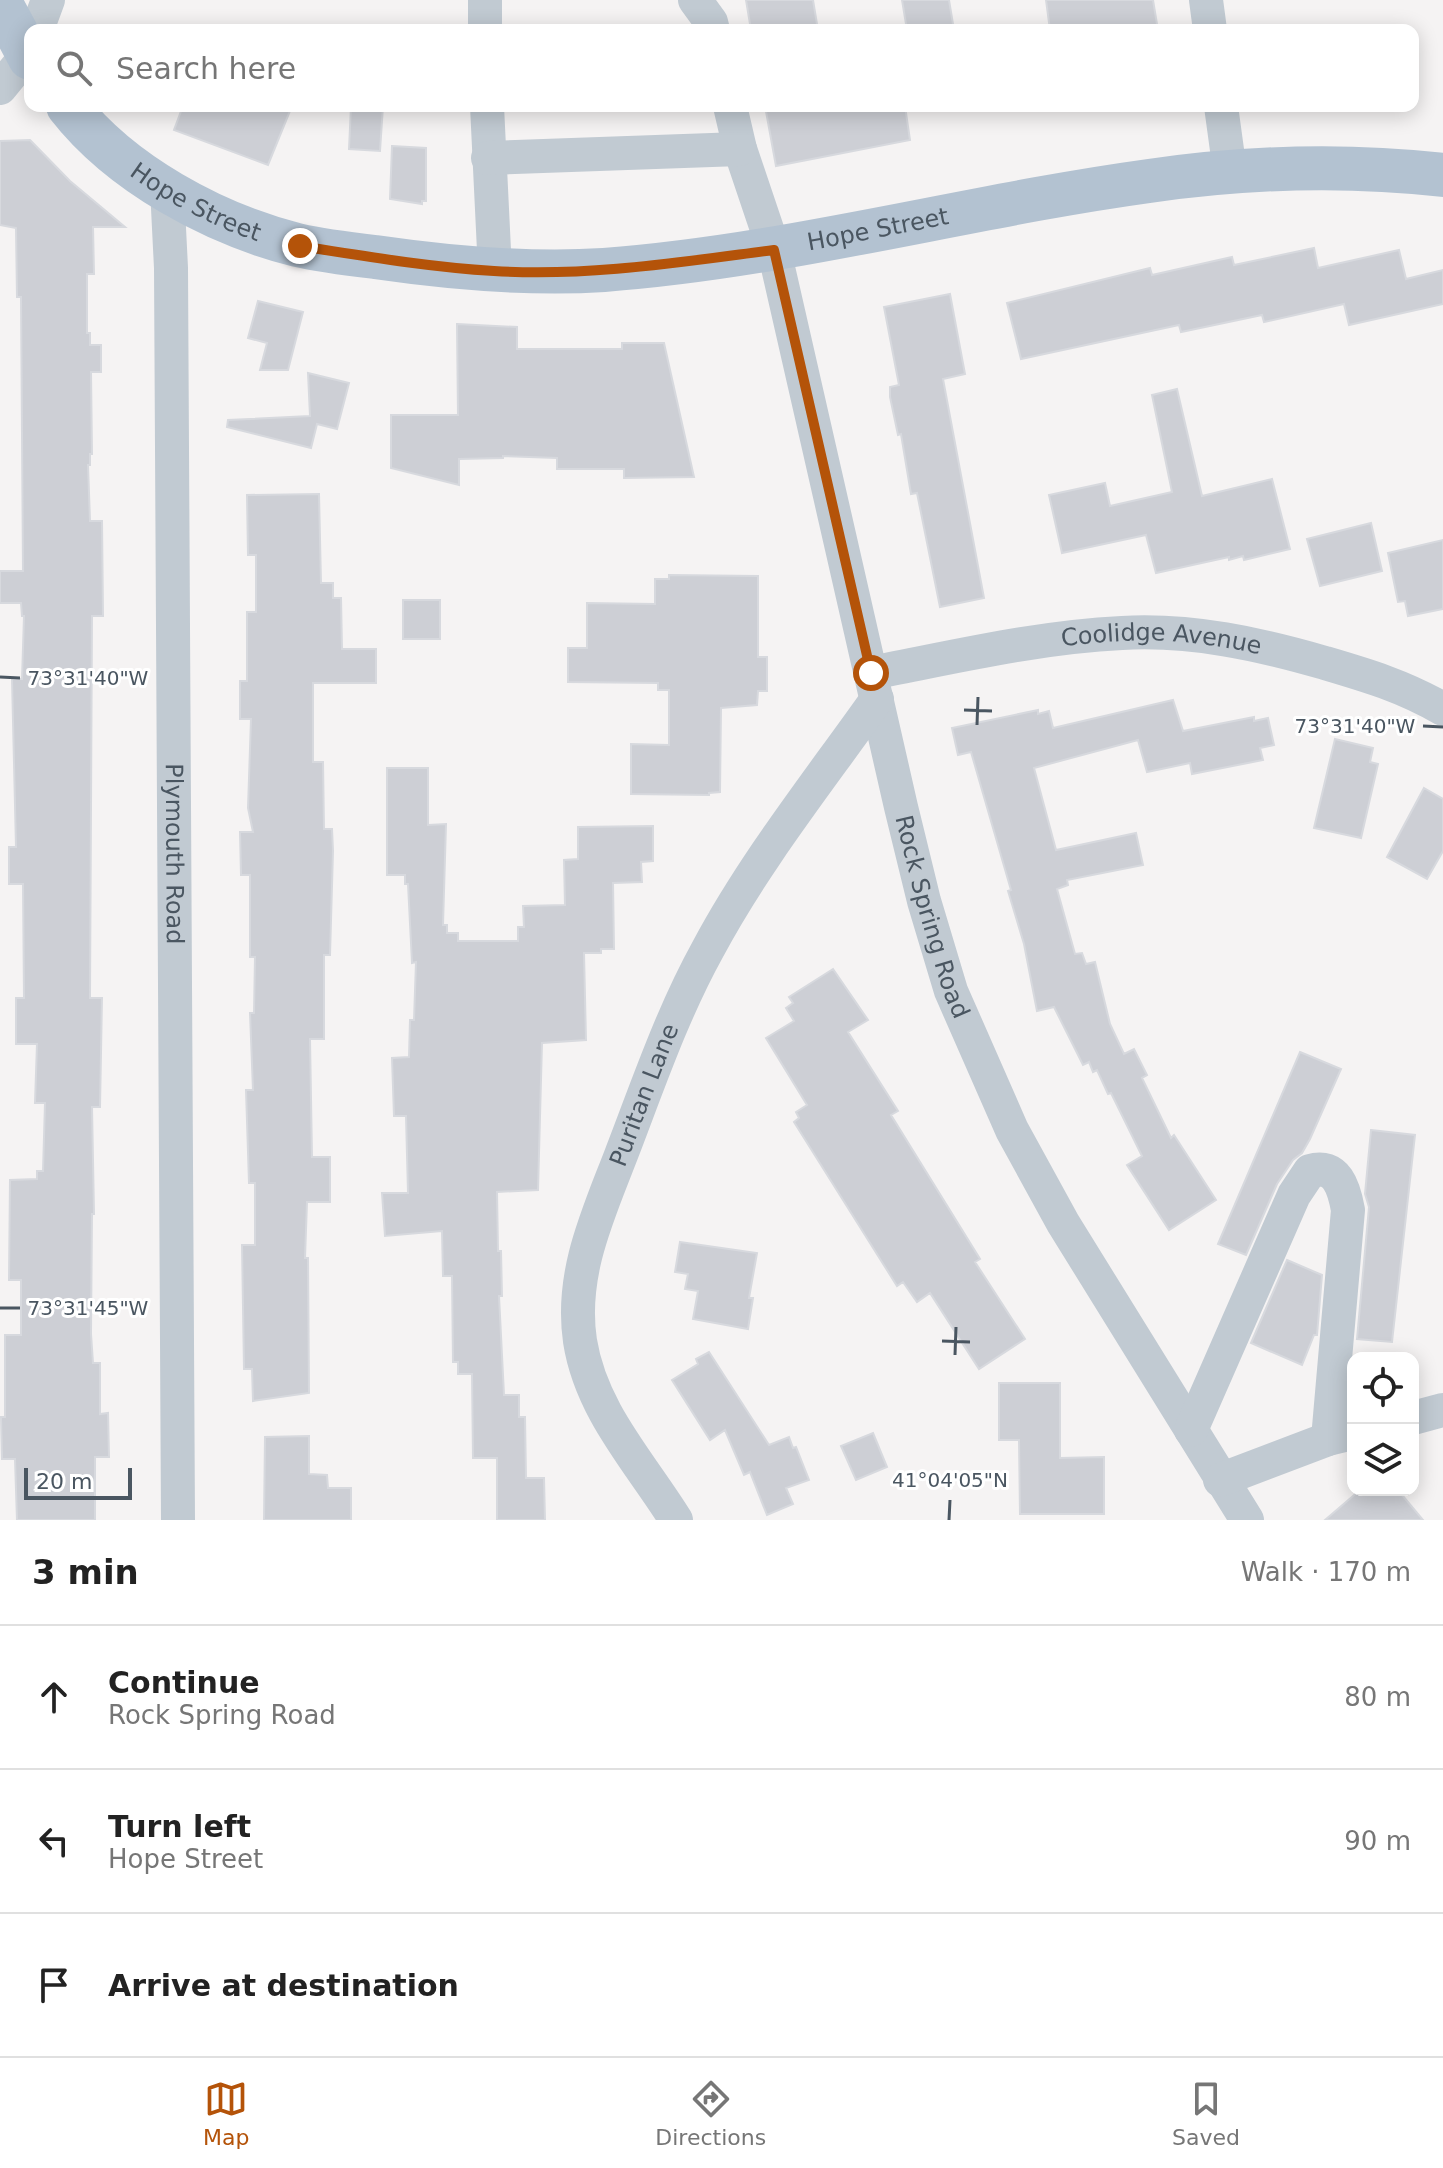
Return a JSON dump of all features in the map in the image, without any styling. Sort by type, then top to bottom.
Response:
[{"type":"main road","points":[[0,2],[24,38]]},
{"type":"main road","name":"Hope Street","points":[[74,112],[119,156],[147,178],[216,217],[300,246],[495,271],[602,270],[774,250],[1092,189],[1230,172],[1362,169],[1443,175]]},
{"type":"street","points":[[40,24],[48,0]]},
{"type":"street","points":[[485,0],[485,24]]},
{"type":"street","points":[[1206,0],[1209,24]]},
{"type":"street","points":[[0,88],[24,57]]},
{"type":"street","points":[[487,112],[495,271]]},
{"type":"street","name":"Rock Spring Road","points":[[731,112],[740,149],[774,250],[924,901],[951,991],[1012,1130],[1063,1223],[1247,1520]]},
{"type":"street","points":[[1222,112],[1230,172]]},
{"type":"street","points":[[488,158],[740,149]]},
{"type":"street","name":"Plymouth Road","points":[[167,188],[171,268],[178,1520]]},
{"type":"street","name":"Coolidge Avenue","points":[[874,686],[1046,640],[1123,633],[1168,633],[1224,639],[1289,652],[1377,677],[1443,709]]},
{"type":"street","name":"Puritan Lane","points":[[676,1520],[605,1415],[585,1364],[578,1320],[583,1261],[674,1020],[708,948],[874,686]]},
{"type":"street","points":[[1191,1430],[1294,1195],[1310,1171],[1320,1168],[1335,1175],[1343,1186],[1348,1210],[1340,1436],[1220,1480]]},
{"type":"street","points":[[1419,1416],[1443,1410]]},
{"type":"building","points":[[746,0],[813,0],[817,24],[750,24]]},
{"type":"building","points":[[902,0],[949,0],[953,24],[906,24]]},
{"type":"building","points":[[1046,0],[1153,0],[1157,24],[1049,24]]},
{"type":"building","points":[[181,112],[290,112],[268,165],[174,130]]},
{"type":"building","points":[[351,112],[383,112],[380,151],[349,149]]},
{"type":"building","points":[[766,112],[906,112],[910,140],[776,166]]},
{"type":"building","points":[[30,140],[70,181],[125,227],[93,227],[94,274],[87,274],[87,333],[90,333],[90,345],[101,345],[101,372],[91,372],[92,454],[88,465],[90,521],[102,521],[103,616],[92,616],[90,998],[102,998],[100,1107],[92,1107],[94,1214],[91,1334],[93,1363],[100,1363],[100,1414],[108,1413],[109,1457],[95,1457],[95,1520],[17,1520],[15,1459],[2,1459],[5,1335],[21,1335],[21,1280],[9,1280],[10,1180],[37,1179],[37,1171],[43,1171],[45,1103],[35,1103],[37,1044],[16,1044],[16,998],[24,998],[23,884],[9,884],[9,847],[16,847],[12,679],[22,679],[24,616],[21,603],[0,603],[0,571],[23,571],[21,297],[17,297],[16,228],[0,225],[0,141]]},
{"type":"building","points":[[392,146],[426,148],[426,201],[422,204],[390,199]]},
{"type":"building","points":[[1314,248],[1318,268],[1399,250],[1406,279],[1443,270],[1443,304],[1349,325],[1344,304],[1264,322],[1262,315],[1181,332],[1179,325],[1021,359],[1007,303],[1150,268],[1152,275],[1232,257],[1234,265]]},
{"type":"building","points":[[950,294],[965,374],[943,379],[984,598],[940,607],[917,493],[911,494],[901,434],[898,435],[890,397],[890,387],[899,385],[884,307]]},
{"type":"building","points":[[258,301],[303,312],[288,370],[260,370],[267,343],[248,338]]},
{"type":"building","points":[[457,324],[517,327],[517,349],[622,349],[622,343],[664,343],[694,477],[624,478],[624,469],[557,469],[557,458],[503,456],[459,459],[459,485],[391,468],[391,415],[458,415]]},
{"type":"building","points":[[308,373],[349,383],[337,429],[317,424],[311,448],[227,427],[228,420],[310,416]]},
{"type":"building","points":[[1177,389],[1202,496],[1272,479],[1290,549],[1244,560],[1243,556],[1229,560],[1229,557],[1156,573],[1146,535],[1062,553],[1049,495],[1105,483],[1110,506],[1172,492],[1152,395]]},
{"type":"building","points":[[319,494],[321,583],[333,583],[333,598],[341,598],[342,649],[376,649],[376,683],[313,683],[313,762],[323,762],[324,829],[332,829],[333,851],[330,955],[324,955],[324,1039],[310,1039],[312,1157],[330,1157],[330,1202],[307,1202],[305,1258],[308,1258],[309,1393],[253,1401],[252,1369],[244,1369],[242,1245],[255,1245],[255,1183],[249,1183],[246,1090],[253,1090],[250,1013],[254,1013],[255,957],[250,957],[250,875],[241,875],[240,832],[253,832],[248,808],[251,719],[240,719],[240,681],[247,681],[247,612],[256,612],[256,555],[248,555],[247,495]]},
{"type":"building","points":[[1371,523],[1382,571],[1320,586],[1307,539]]},
{"type":"building","points":[[1443,540],[1443,609],[1408,616],[1405,601],[1398,602],[1388,553]]},
{"type":"building","points":[[669,575],[758,576],[758,657],[767,657],[767,691],[758,691],[757,705],[721,708],[720,792],[709,795],[631,794],[631,744],[669,745],[669,690],[658,690],[658,683],[568,682],[568,648],[587,648],[587,603],[655,604],[655,579],[669,579]]},
{"type":"building","points":[[403,600],[440,600],[440,639],[403,639]]},
{"type":"building","points":[[1173,700],[1183,731],[1254,717],[1254,721],[1268,718],[1274,745],[1260,748],[1263,760],[1192,774],[1190,763],[1147,772],[1138,740],[1034,768],[1056,850],[1136,833],[1143,865],[1067,880],[1068,885],[1057,889],[1075,954],[1082,953],[1086,964],[1095,962],[1110,1024],[1124,1054],[1134,1049],[1147,1075],[1142,1078],[1171,1138],[1174,1135],[1216,1200],[1169,1230],[1127,1165],[1142,1156],[1111,1093],[1108,1094],[1097,1070],[1093,1072],[1089,1062],[1083,1065],[1054,1007],[1037,1011],[1024,944],[1008,891],[1011,890],[971,752],[958,755],[952,728],[1038,710],[1038,714],[1049,711],[1053,728]]},
{"type":"building","points":[[1335,739],[1373,748],[1370,762],[1378,764],[1361,838],[1314,828]]},
{"type":"building","points":[[387,768],[428,768],[428,825],[446,824],[443,925],[447,925],[447,933],[458,933],[458,941],[518,941],[518,927],[524,927],[523,906],[565,905],[564,860],[578,859],[578,827],[653,826],[653,861],[641,862],[642,882],[613,883],[614,949],[584,953],[586,1040],[542,1043],[538,1190],[497,1192],[504,1395],[519,1395],[519,1417],[525,1417],[526,1478],[544,1478],[545,1520],[497,1520],[497,1458],[473,1458],[472,1374],[458,1374],[458,1362],[453,1362],[452,1276],[443,1276],[442,1231],[385,1236],[382,1193],[408,1193],[406,1116],[394,1116],[392,1058],[409,1057],[416,962],[412,963],[405,875],[387,875]]},
{"type":"building","points":[[1424,788],[1443,799],[1443,851],[1427,879],[1387,857]]},
{"type":"building","points":[[833,969],[868,1020],[848,1032],[898,1111],[891,1115],[980,1259],[975,1262],[1025,1339],[979,1369],[930,1293],[917,1302],[903,1282],[897,1286],[794,1122],[799,1118],[796,1112],[807,1105],[766,1038],[794,1021],[786,1008],[793,1003],[789,997]]},
{"type":"building","points":[[1300,1052],[1341,1069],[1310,1139],[1277,1184],[1246,1255],[1218,1244]]},
{"type":"building","points":[[1371,1130],[1415,1135],[1392,1342],[1357,1339],[1369,1207],[1365,1194]]},
{"type":"building","points":[[680,1242],[757,1253],[749,1298],[753,1298],[748,1329],[693,1319],[698,1291],[685,1289],[688,1274],[675,1272]]},
{"type":"building","points":[[1287,1260],[1322,1275],[1317,1335],[1314,1335],[1302,1365],[1251,1343]]},
{"type":"building","points":[[709,1352],[769,1445],[789,1437],[793,1448],[796,1447],[809,1480],[786,1488],[793,1504],[767,1515],[750,1472],[744,1475],[725,1430],[710,1440],[672,1380],[698,1364],[696,1359]]},
{"type":"building","points":[[999,1383],[1060,1383],[1060,1458],[1104,1457],[1104,1514],[1020,1514],[1019,1440],[999,1440]]},
{"type":"building","points":[[873,1433],[887,1467],[856,1480],[841,1446]]},
{"type":"building","points":[[309,1436],[309,1474],[327,1475],[328,1488],[351,1488],[351,1520],[264,1520],[265,1437]]},
{"type":"building","points":[[1353,1496],[1403,1496],[1423,1520],[1325,1520]]},
{"type":"route","points":[[300,246],[495,271],[547,272],[602,270],[774,250],[871,673]]}]
